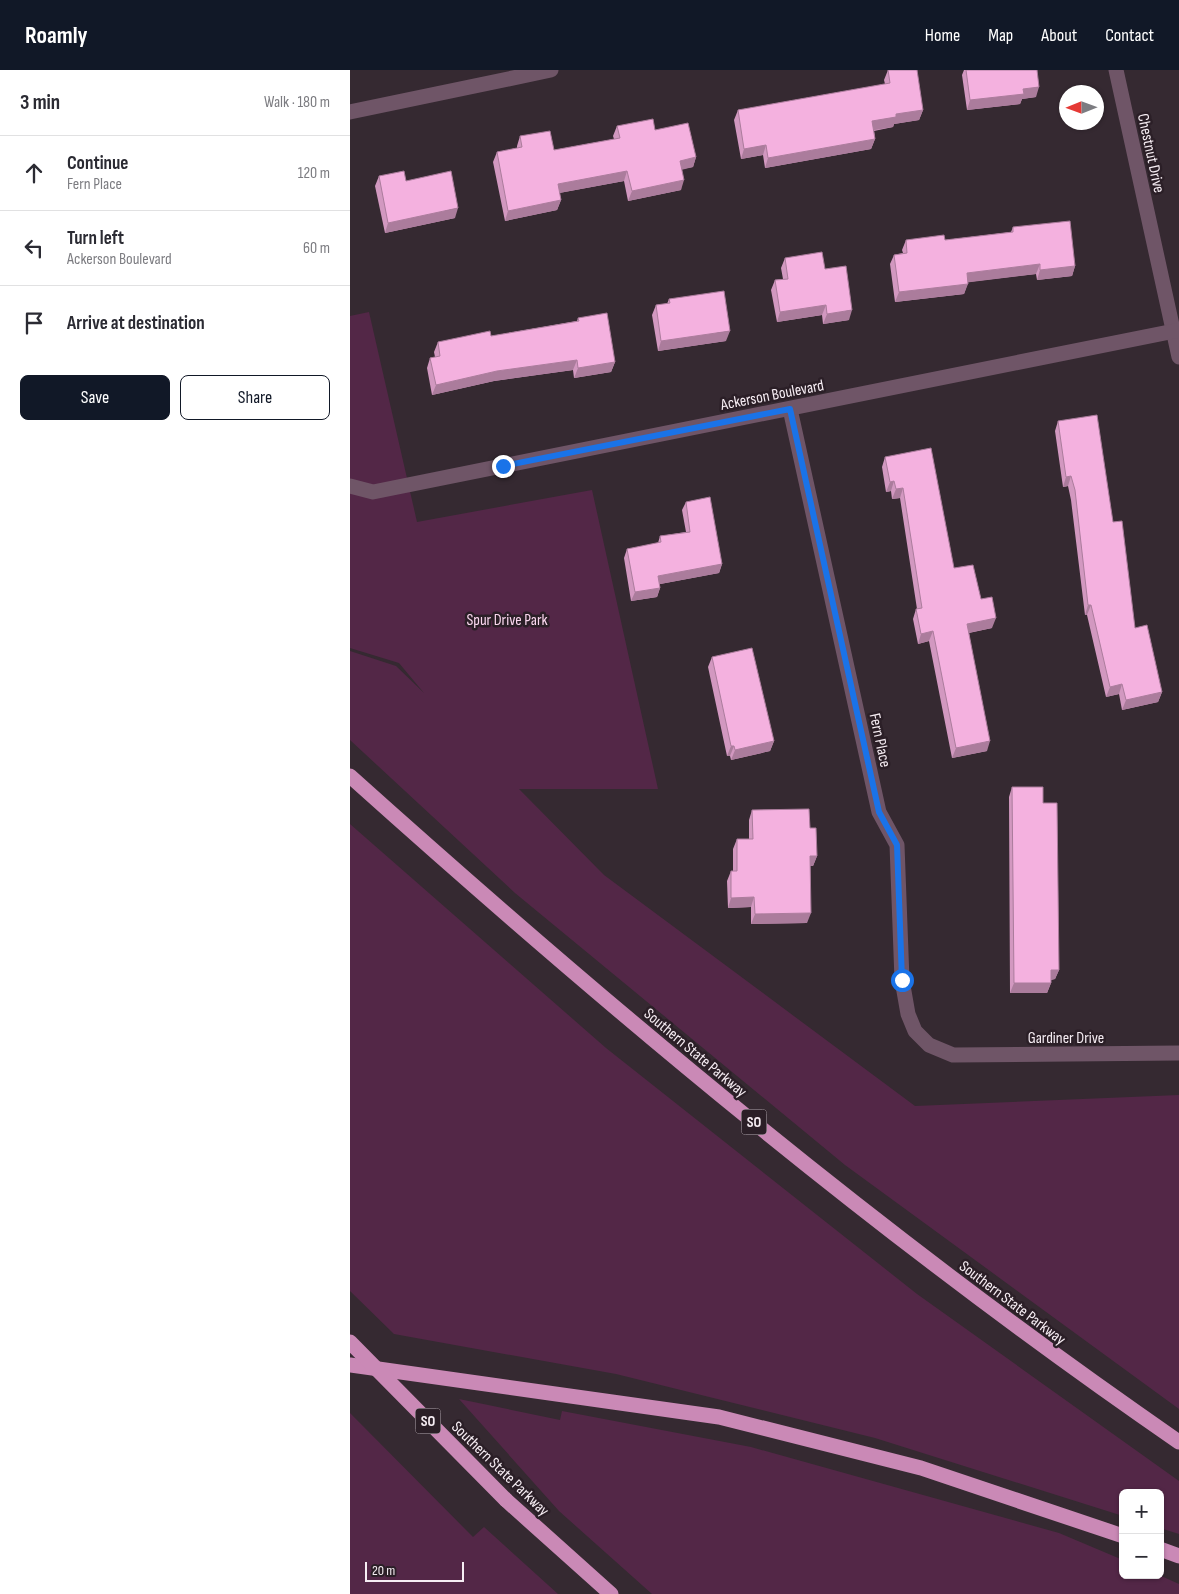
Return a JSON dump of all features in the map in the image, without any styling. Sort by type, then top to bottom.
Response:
[{"type":"highway","name":"Southern State Parkway","points":[[350,776],[493,904],[728,1102],[917,1253],[1087,1379],[1179,1442]]},
{"type":"highway","name":"Southern State Parkway","points":[[350,1342],[506,1500],[611,1594]]},
{"type":"highway","points":[[350,1365],[719,1418],[921,1468],[1119,1535]]},
{"type":"highway","points":[[1164,1550],[1179,1556]]},
{"type":"street","points":[[350,112],[551,70]]},
{"type":"street","name":"Chestnut Drive","points":[[1116,70],[1176,331],[1179,357]]},
{"type":"street","name":"Ackerson Boulevard","points":[[350,486],[373,492],[1176,331]]},
{"type":"street","name":"Fern Place","points":[[790,409],[879,812],[897,845],[902,980],[908,1014],[915,1031],[929,1045],[953,1055]]},
{"type":"street","name":"Gardiner Drive","points":[[953,1055],[1179,1053]]},
{"type":"green space","name":"Spur Drive Park","points":[[369,312],[417,522],[592,490],[658,789],[519,789],[604,875],[915,1106],[1179,1095],[1179,1409],[845,1165],[515,893],[350,740],[350,651],[396,666],[424,693],[399,663],[350,648],[350,316]]},
{"type":"green space","points":[[350,824],[606,1048],[917,1294],[1179,1481],[1179,1534],[1164,1529],[1164,1489],[1119,1489],[1119,1515],[875,1438],[616,1374],[394,1334],[350,1291]]},
{"type":"green space","points":[[459,1399],[560,1420],[562,1411],[751,1447],[1059,1533],[1119,1558],[1119,1579],[1164,1579],[1164,1577],[1179,1584],[1179,1594],[652,1594],[559,1511]]},
{"type":"green space","points":[[350,1413],[473,1537],[484,1527],[558,1594],[350,1594]]},
{"type":"building","points":[[888,70],[917,70],[923,110],[896,114],[896,117],[872,121],[875,139],[768,158],[766,145],[744,149],[738,110],[890,83]]},
{"type":"building","points":[[966,70],[1037,70],[1039,87],[1023,89],[1024,94],[970,100]]},
{"type":"building","points":[[653,119],[655,130],[688,123],[696,157],[680,161],[684,180],[632,191],[627,171],[558,184],[561,200],[508,211],[497,152],[522,147],[520,136],[550,131],[554,150],[620,138],[617,126]]},
{"type":"building","points":[[404,171],[406,181],[451,171],[458,208],[388,223],[379,176]]},
{"type":"building","points":[[1070,221],[1075,266],[1040,270],[1040,264],[967,273],[968,284],[899,292],[894,255],[907,253],[906,240],[944,235],[945,240],[1013,232],[1013,227]]},
{"type":"building","points":[[822,252],[825,269],[846,266],[852,310],[827,314],[826,305],[780,312],[775,280],[788,279],[785,258]]},
{"type":"building","points":[[724,291],[730,331],[661,341],[656,305],[670,303],[669,299]]},
{"type":"building","points":[[607,313],[615,362],[578,368],[577,360],[497,371],[436,385],[430,358],[440,356],[438,342],[490,331],[491,336],[579,321],[578,318]]},
{"type":"building","points":[[1097,415],[1113,522],[1122,521],[1135,628],[1147,625],[1162,692],[1126,700],[1122,684],[1110,687],[1091,605],[1088,605],[1075,490],[1071,476],[1066,477],[1058,421]]},
{"type":"building","points":[[931,448],[954,568],[973,565],[981,599],[992,597],[996,618],[967,624],[990,741],[956,748],[933,631],[921,634],[916,609],[922,608],[903,488],[896,489],[894,481],[890,482],[885,457]]},
{"type":"building","points":[[710,497],[722,564],[658,576],[660,588],[635,592],[627,549],[661,542],[660,536],[690,532],[686,502]]},
{"type":"building","points":[[752,648],[774,741],[735,750],[734,746],[731,746],[712,657]]},
{"type":"building","points":[[1012,787],[1043,787],[1043,803],[1057,803],[1059,970],[1051,970],[1051,983],[1014,983]]},
{"type":"building","points":[[809,809],[810,828],[816,828],[817,856],[810,856],[811,913],[755,914],[754,897],[731,898],[731,871],[737,871],[737,839],[753,839],[752,810]]},
{"type":"route","points":[[503,466],[790,409],[879,812],[897,845],[902,980]]}]
